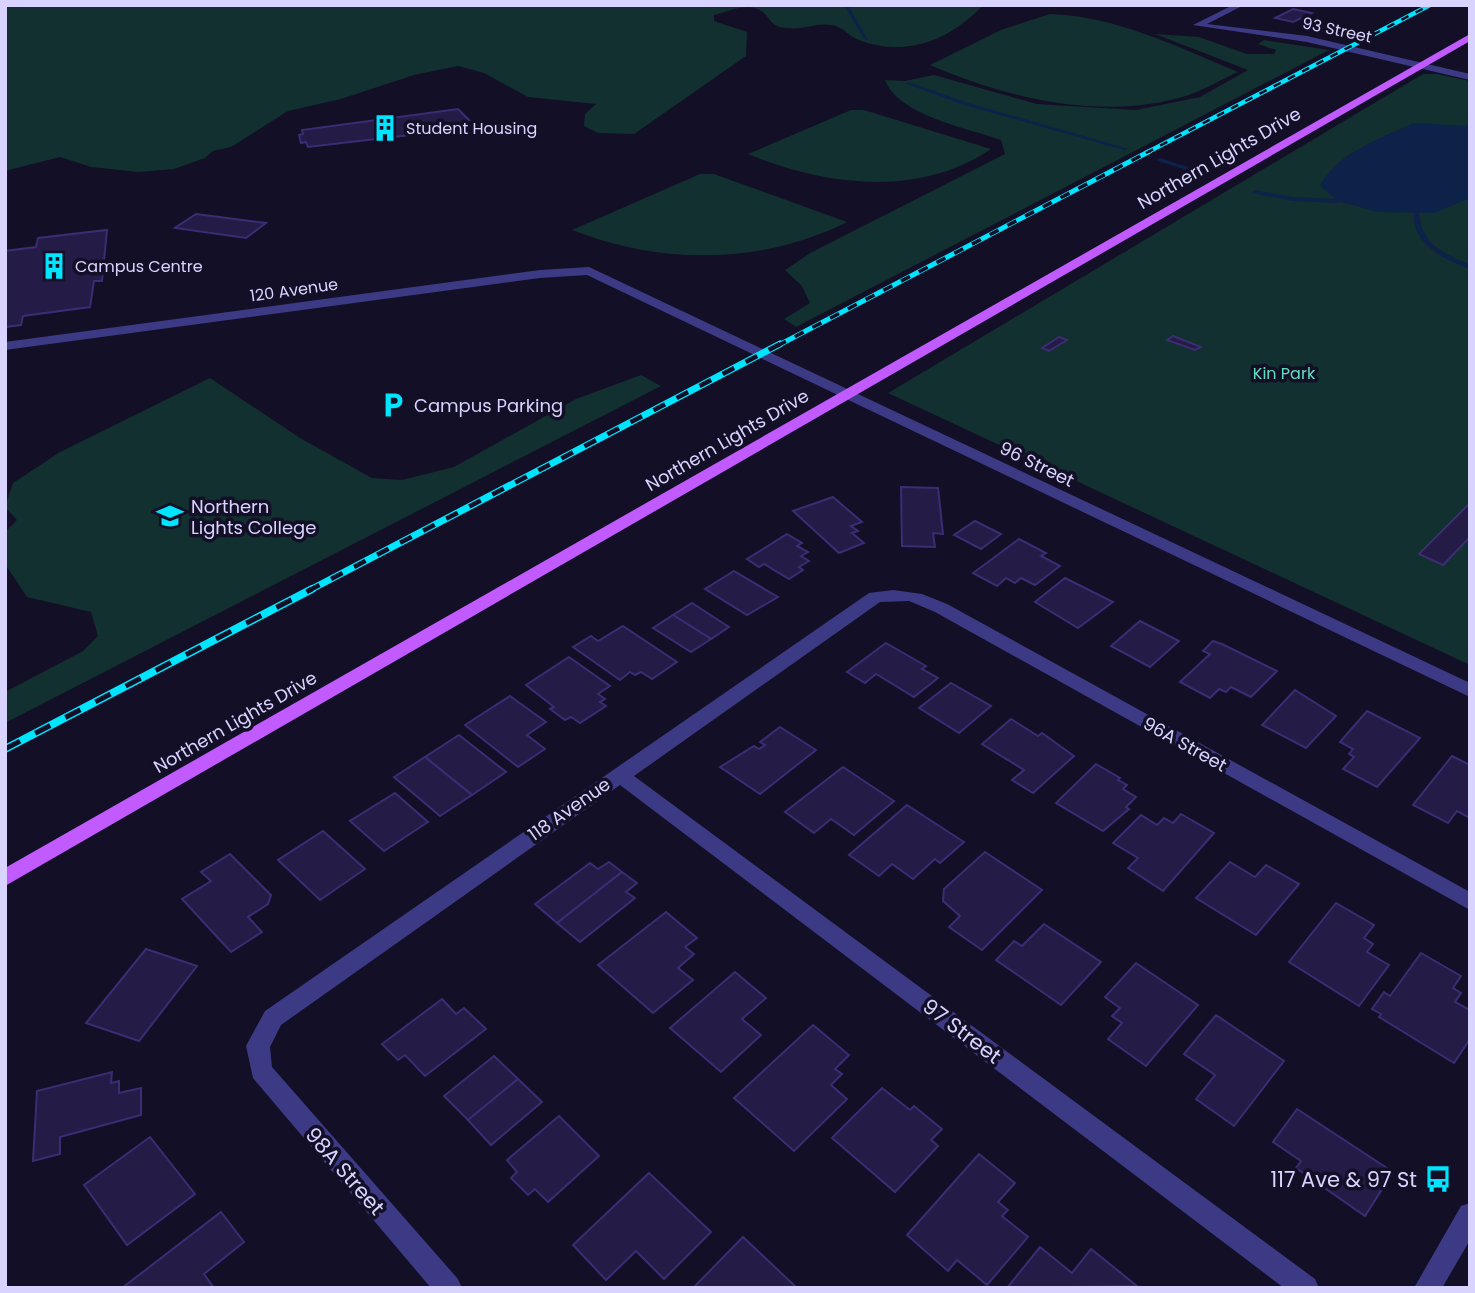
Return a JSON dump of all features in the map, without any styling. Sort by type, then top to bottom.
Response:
[{"type":"main road","name":"Northern Lights Drive","points":[[5,878],[1470,37]]},
{"type":"street","name":"93 Street","points":[[1240,5],[1197,24],[1307,39],[1470,77]]},
{"type":"street","name":"96 Street","points":[[589,271],[1470,691]]},
{"type":"street","name":"120 Avenue","points":[[5,346],[540,274],[589,271]]},
{"type":"street","name":"118 Avenue","points":[[258,1046],[273,1018],[304,995],[856,608],[875,597],[898,593]]},
{"type":"street","name":"96A Street","points":[[898,593],[921,598],[941,608],[1470,902]]},
{"type":"street","name":"97 Street","points":[[618,775],[1306,1288]]},
{"type":"street","name":"98A Street","points":[[258,1046],[261,1071],[281,1097],[449,1288]]},
{"type":"street","points":[[1427,1288],[1470,1216]]},
{"type":"green space","points":[[5,5],[983,5],[957,28],[942,36],[910,46],[893,47],[859,40],[832,25],[780,27],[764,13],[753,8],[740,8],[714,15],[714,21],[747,32],[746,56],[634,134],[598,133],[584,126],[585,114],[596,104],[528,97],[484,73],[458,66],[414,75],[341,99],[288,111],[231,147],[213,151],[205,158],[174,169],[138,172],[91,167],[60,157],[5,171]]},
{"type":"green space","points":[[1050,14],[1099,20],[1146,34],[1238,72],[1189,95],[1157,103],[1091,106],[1024,97],[930,65],[1001,30]]},
{"type":"green space","points":[[1155,34],[1199,37],[1247,54],[1274,54],[1276,50],[1258,44],[1264,40],[1329,50],[796,327],[784,319],[810,303],[802,286],[785,270],[812,252],[1005,154],[1001,140],[919,112],[904,103],[885,80],[905,81],[934,75],[1037,104],[1136,110],[1200,97],[1248,70]]},
{"type":"green space","name":"Kin Park","points":[[1423,74],[1470,81],[1470,665],[888,393]]},
{"type":"green space","points":[[851,110],[864,110],[991,149],[963,165],[933,175],[903,181],[871,182],[808,174],[748,154]]},
{"type":"green space","points":[[700,174],[714,174],[847,222],[780,246],[746,253],[711,255],[640,250],[572,230]]},
{"type":"green space","points":[[641,375],[661,386],[5,723],[5,692],[83,651],[98,636],[91,612],[27,597],[5,564],[5,532],[17,520],[5,507],[13,483],[60,452],[210,378],[300,438],[372,478],[402,480],[454,467],[576,399]]},
{"type":"water","points":[[1413,123],[1470,126],[1470,198],[1434,213],[1378,212],[1338,201],[1320,186],[1337,164],[1348,155]]},
{"type":"building","points":[[1293,9],[1312,13],[1293,22],[1275,18]]},
{"type":"building","name":"Student Housing","points":[[458,109],[469,120],[465,121],[468,125],[445,131],[308,147],[306,142],[301,143],[299,135],[303,134],[302,130]]},
{"type":"building","points":[[196,214],[266,223],[246,238],[175,228]]},
{"type":"building","name":"Campus Centre","points":[[107,230],[102,281],[94,281],[90,307],[23,316],[21,325],[5,327],[5,251],[36,247],[38,238]]},
{"type":"building","points":[[1173,336],[1201,347],[1195,350],[1167,340]]},
{"type":"building","points":[[1059,337],[1067,340],[1049,351],[1042,348]]},
{"type":"building","points":[[901,487],[938,488],[943,534],[933,533],[935,547],[902,546]]},
{"type":"building","points":[[833,497],[862,522],[851,526],[858,531],[852,533],[864,543],[839,553],[793,511]]},
{"type":"building","points":[[1470,503],[1470,537],[1443,565],[1419,554]]},
{"type":"building","points":[[975,521],[1001,534],[981,549],[954,535]]},
{"type":"building","points":[[787,534],[802,543],[797,546],[808,552],[801,556],[809,561],[799,567],[803,570],[789,579],[764,564],[759,567],[747,559]]},
{"type":"building","points":[[1019,539],[1046,553],[1041,556],[1060,566],[1035,585],[1021,578],[1015,583],[1006,578],[997,586],[973,573]]},
{"type":"building","points":[[734,571],[778,597],[747,615],[705,589]]},
{"type":"building","points":[[1065,578],[1113,602],[1078,628],[1035,602]]},
{"type":"building","points":[[692,603],[729,627],[711,639],[673,615]]},
{"type":"building","points":[[673,615],[711,639],[691,652],[653,628]]},
{"type":"building","points":[[1140,621],[1179,641],[1150,667],[1111,646]]},
{"type":"building","points":[[623,626],[677,662],[652,679],[641,672],[635,675],[630,672],[620,680],[573,647],[591,636],[598,641]]},
{"type":"building","points":[[1213,641],[1277,671],[1251,697],[1231,687],[1226,692],[1219,689],[1210,698],[1180,682],[1210,654],[1203,651]]},
{"type":"building","points":[[886,643],[926,666],[922,669],[938,678],[914,697],[876,674],[865,683],[847,672]]},
{"type":"building","points":[[569,657],[610,686],[598,694],[605,699],[600,702],[606,706],[580,723],[571,717],[565,720],[550,709],[554,707],[526,685]]},
{"type":"building","points":[[951,683],[991,706],[959,733],[919,708]]},
{"type":"building","points":[[1295,690],[1336,716],[1306,748],[1262,725]]},
{"type":"building","points":[[510,696],[546,722],[527,735],[545,749],[518,767],[465,725]]},
{"type":"building","points":[[1367,711],[1420,738],[1377,787],[1343,769],[1354,757],[1349,754],[1353,749],[1340,742]]},
{"type":"building","points":[[1011,719],[1038,736],[1042,733],[1074,756],[1033,793],[1012,780],[1024,770],[982,744]]},
{"type":"building","points":[[780,727],[816,750],[760,794],[720,767],[754,746],[759,749],[765,745],[760,742]]},
{"type":"building","points":[[459,735],[506,772],[472,795],[425,757]]},
{"type":"building","points":[[1452,756],[1470,765],[1470,818],[1457,811],[1448,823],[1413,805]]},
{"type":"building","points":[[425,757],[472,795],[440,816],[394,777]]},
{"type":"building","points":[[1096,764],[1120,778],[1118,780],[1127,785],[1123,789],[1136,797],[1126,807],[1129,809],[1103,831],[1056,803]]},
{"type":"building","points":[[843,767],[894,801],[854,835],[831,819],[814,833],[785,812]]},
{"type":"building","points":[[395,793],[428,822],[384,851],[350,821]]},
{"type":"building","points":[[907,805],[964,842],[940,863],[935,859],[913,879],[892,864],[879,876],[849,855]]},
{"type":"building","points":[[1181,814],[1214,833],[1163,891],[1128,868],[1138,858],[1113,843],[1141,815],[1157,825],[1164,818],[1173,823]]},
{"type":"building","points":[[323,831],[365,869],[320,900],[278,860]]},
{"type":"building","points":[[985,852],[1042,890],[982,950],[949,927],[960,916],[943,901],[944,889]]},
{"type":"building","points":[[230,854],[271,895],[268,904],[248,917],[262,932],[231,952],[182,899],[211,881],[201,872]]},
{"type":"building","points":[[609,862],[622,872],[557,923],[535,904],[590,863],[598,869]]},
{"type":"building","points":[[1230,862],[1255,877],[1266,865],[1299,884],[1256,935],[1196,898]]},
{"type":"building","points":[[622,872],[637,883],[626,892],[635,898],[580,942],[557,923]]},
{"type":"building","points":[[1336,903],[1374,925],[1364,938],[1373,944],[1367,952],[1389,965],[1359,1006],[1289,962]]},
{"type":"building","points":[[666,912],[697,938],[685,947],[694,954],[678,968],[693,980],[653,1013],[598,965]]},
{"type":"building","points":[[1044,924],[1101,962],[1061,1005],[996,960],[1014,941],[1022,946]]},
{"type":"building","points":[[146,949],[197,966],[139,1041],[86,1023]]},
{"type":"building","points":[[1421,953],[1461,976],[1453,988],[1461,993],[1455,1002],[1470,1010],[1470,1039],[1454,1063],[1379,1017],[1381,1014],[1372,1009],[1384,992],[1390,996]]},
{"type":"building","points":[[1136,963],[1198,1005],[1146,1066],[1108,1039],[1122,1023],[1112,1016],[1120,1008],[1105,997]]},
{"type":"building","points":[[735,972],[766,998],[742,1019],[761,1035],[721,1072],[670,1028]]},
{"type":"building","points":[[442,999],[456,1014],[464,1008],[486,1029],[425,1076],[405,1055],[398,1060],[382,1044]]},
{"type":"building","points":[[1216,1015],[1284,1061],[1234,1126],[1196,1099],[1215,1075],[1184,1054]]},
{"type":"building","points":[[813,1025],[849,1055],[835,1069],[842,1074],[831,1085],[847,1099],[794,1151],[734,1098]]},
{"type":"building","points":[[494,1056],[518,1079],[468,1120],[444,1096]]},
{"type":"building","points":[[112,1072],[111,1083],[119,1081],[119,1093],[141,1088],[141,1115],[60,1137],[60,1154],[33,1161],[37,1091]]},
{"type":"building","points":[[518,1079],[542,1102],[491,1145],[468,1120]]},
{"type":"building","points":[[882,1088],[910,1110],[914,1106],[942,1129],[931,1140],[938,1146],[895,1192],[832,1138]]},
{"type":"building","points":[[1297,1109],[1393,1172],[1365,1216],[1296,1168],[1301,1161],[1273,1142]]},
{"type":"building","points":[[559,1116],[599,1156],[548,1202],[535,1189],[528,1195],[511,1178],[517,1172],[507,1160]]},
{"type":"building","points":[[150,1137],[195,1194],[127,1245],[84,1185]]},
{"type":"building","points":[[979,1154],[1015,1183],[998,1202],[1008,1210],[1002,1216],[1028,1237],[987,1285],[957,1260],[948,1271],[907,1235]]},
{"type":"building","points":[[649,1173],[711,1232],[664,1279],[636,1251],[606,1280],[573,1245]]},
{"type":"building","points":[[221,1212],[244,1242],[204,1274],[214,1288],[122,1288]]},
{"type":"building","points":[[743,1237],[797,1288],[693,1288]]},
{"type":"building","points":[[1040,1247],[1072,1273],[1091,1249],[1137,1286],[1007,1288]]},
{"type":"waterway","points":[[846,5],[866,39]]},
{"type":"waterway","points":[[909,83],[963,103],[1126,149]]},
{"type":"waterway","points":[[1160,160],[1186,168]]},
{"type":"waterway","points":[[1255,192],[1292,199],[1338,201]]},
{"type":"waterway","points":[[1416,212],[1420,233],[1426,241],[1441,253],[1470,267]]},
{"type":"railway","points":[[1146,153],[1430,5]]},
{"type":"railway","points":[[777,346],[1150,151]]},
{"type":"railway","points":[[308,591],[780,344]]},
{"type":"railway","points":[[5,749],[312,589]]},
{"type":"place","name":"Student Housing","points":[[385,128]]},
{"type":"place","name":"Campus Centre","points":[[54,266]]},
{"type":"place","name":"Campus Parking","points":[[393,405]]},
{"type":"place","name":"Northern Lights College","points":[[170,516]]},
{"type":"place","name":"117 Ave & 97 St","points":[[1438,1179]]}]
